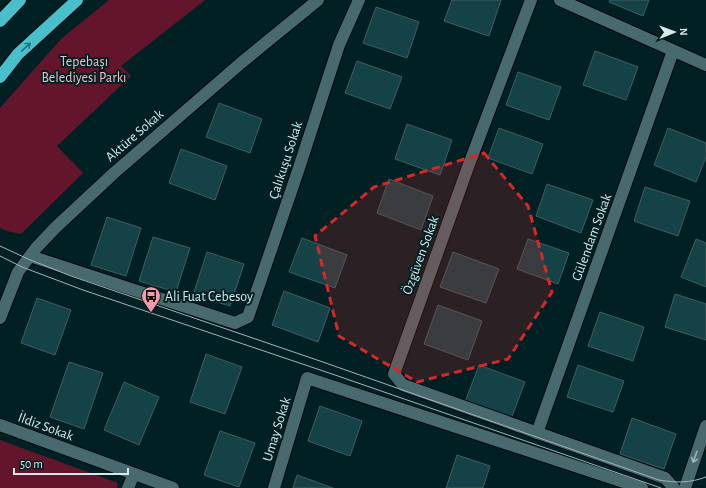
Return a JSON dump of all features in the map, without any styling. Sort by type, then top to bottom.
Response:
[{"type":"highway","points":[[0,21],[20,0]]},
{"type":"highway","points":[[0,77],[18,54],[77,0]]},
{"type":"street","name":"Aktüre Sokak","points":[[0,318],[18,272],[30,256],[56,228],[114,173],[241,63],[318,0]]},
{"type":"street","name":"Çalıkuşu Sokak","points":[[30,256],[235,323],[248,317],[339,45],[359,0]]},
{"type":"street","name":"Özgüven Sokak","points":[[530,0],[394,374],[403,385],[537,433]]},
{"type":"street","points":[[560,0],[706,65]]},
{"type":"street","name":"Gülendam Sokak","points":[[537,433],[674,51]]},
{"type":"street","name":"Umay Sokak","points":[[274,488],[307,378],[642,488]]},
{"type":"street","name":"İldiz Sokak","points":[[0,425],[173,488]]},
{"type":"street","points":[[685,488],[706,426]]},
{"type":"street","points":[[537,433],[665,478],[674,488]]},
{"type":"street","points":[[128,488],[134,474]]},
{"type":"highlighted area","points":[[484,153],[528,206],[552,292],[508,359],[417,382],[339,336],[315,236],[374,187]]},
{"type":"green space","name":"Tepebaşı Belediyesi Parkı","points":[[109,0],[205,0],[121,66],[131,76],[57,146],[83,173],[21,234],[0,228],[0,108],[61,39]]},
{"type":"green space","points":[[0,440],[118,483],[117,488],[0,488]]},
{"type":"building","points":[[452,0],[501,0],[489,36],[444,21]]},
{"type":"building","points":[[610,0],[649,0],[643,16],[609,2]]},
{"type":"building","points":[[376,7],[419,22],[407,58],[363,43]]},
{"type":"building","points":[[595,51],[638,67],[626,100],[583,85]]},
{"type":"building","points":[[357,61],[402,77],[390,109],[345,93]]},
{"type":"building","points":[[518,72],[561,87],[549,120],[506,105]]},
{"type":"building","points":[[219,103],[262,119],[250,153],[206,137]]},
{"type":"building","points":[[407,124],[452,140],[440,175],[395,159]]},
{"type":"building","points":[[499,128],[543,144],[532,174],[488,158]]},
{"type":"building","points":[[668,128],[706,143],[706,157],[696,182],[654,165]]},
{"type":"building","points":[[181,149],[227,166],[215,200],[169,183]]},
{"type":"building","points":[[389,179],[433,196],[421,230],[377,213]]},
{"type":"building","points":[[547,184],[593,200],[581,233],[536,216]]},
{"type":"building","points":[[645,187],[690,201],[678,236],[634,221]]},
{"type":"building","points":[[107,217],[141,228],[126,276],[91,265]]},
{"type":"building","points":[[153,237],[190,248],[176,292],[139,281]]},
{"type":"building","points":[[302,238],[347,255],[335,288],[289,272]]},
{"type":"building","points":[[528,239],[569,253],[558,284],[517,269]]},
{"type":"building","points":[[696,239],[706,243],[706,287],[681,277]]},
{"type":"building","points":[[207,252],[244,264],[230,306],[193,295]]},
{"type":"building","points":[[453,252],[499,269],[486,303],[440,287]]},
{"type":"building","points":[[284,291],[330,308],[318,342],[272,325]]},
{"type":"building","points":[[675,294],[706,304],[706,340],[665,327]]},
{"type":"building","points":[[37,298],[71,310],[55,355],[21,343]]},
{"type":"building","points":[[438,305],[482,321],[468,360],[424,344]]},
{"type":"building","points":[[600,312],[644,327],[633,361],[588,346]]},
{"type":"building","points":[[206,354],[242,367],[225,414],[190,402]]},
{"type":"building","points":[[69,362],[103,373],[84,429],[50,417]]},
{"type":"building","points":[[479,365],[525,382],[511,419],[465,402]]},
{"type":"building","points":[[578,365],[624,381],[613,412],[567,397]]},
{"type":"building","points":[[124,382],[159,397],[139,445],[104,430]]},
{"type":"building","points":[[320,406],[362,421],[350,456],[308,441]]},
{"type":"building","points":[[632,418],[676,434],[664,469],[620,454]]},
{"type":"building","points":[[220,431],[255,443],[239,487],[204,475]]},
{"type":"building","points":[[457,455],[490,466],[483,488],[446,488]]},
{"type":"building","points":[[297,475],[333,488],[293,488]]},
{"type":"tram line","points":[[0,246],[71,276],[320,361],[659,480],[683,482],[706,477]]},
{"type":"tram line","points":[[0,256],[22,267],[83,290],[335,375],[661,488]]},
{"type":"place","name":"Ali Fuat Cebesoy","points":[[151,313]]}]
